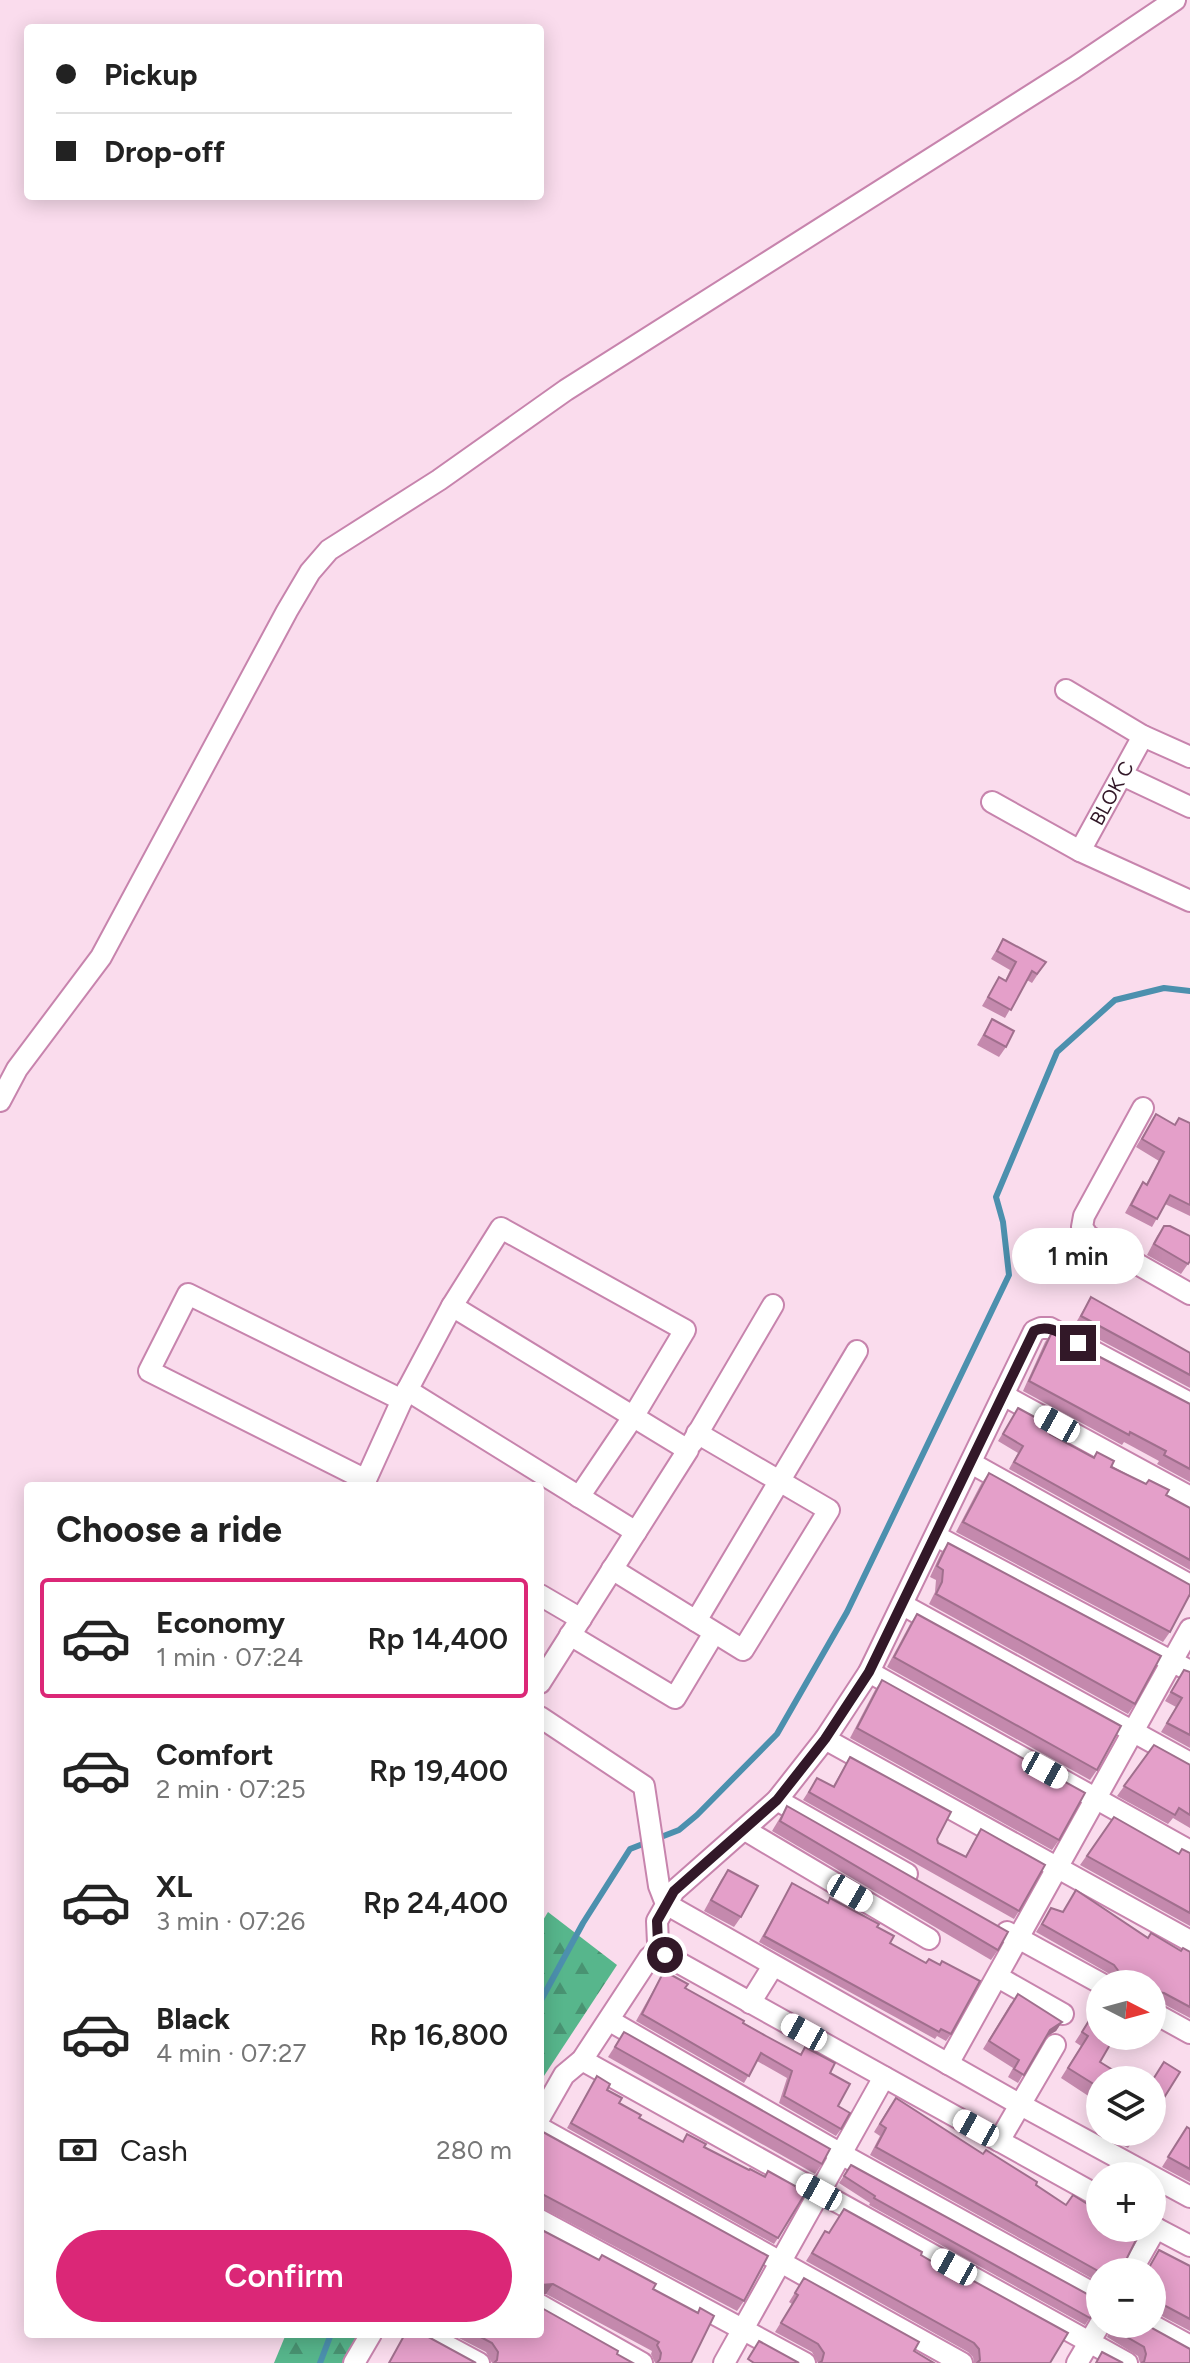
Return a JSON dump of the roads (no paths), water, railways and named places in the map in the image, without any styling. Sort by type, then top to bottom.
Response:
[{"type":"street","points":[[0,1101],[17,1069],[101,957],[287,611],[310,572],[329,550],[439,480],[566,390],[1074,68],[1175,0]]},
{"type":"street","points":[[1066,690],[1143,736],[1190,757]]},
{"type":"street","name":"BLOK C","points":[[1080,851],[1143,736]]},
{"type":"street","points":[[1122,775],[1190,807]]},
{"type":"street","points":[[992,802],[1080,851],[1190,901]]},
{"type":"street","points":[[1143,1108],[1084,1216],[1082,1227],[1088,1236],[1189,1292]]},
{"type":"street","points":[[365,1482],[405,1395],[452,1306],[501,1228],[685,1330],[633,1417],[579,1497]]},
{"type":"street","points":[[363,1482],[149,1371],[188,1294],[405,1395],[636,1532]]},
{"type":"street","points":[[544,1677],[636,1532],[773,1305]]},
{"type":"street","points":[[452,1306],[633,1417],[780,1480],[829,1510],[743,1650],[612,1569]]},
{"type":"street","points":[[662,1895],[681,1883],[777,1800],[825,1739],[869,1672],[1034,1331],[1050,1328],[1190,1403]]},
{"type":"street","points":[[696,1621],[857,1351]]},
{"type":"street","points":[[1003,1395],[1190,1497]]},
{"type":"street","points":[[971,1463],[1190,1585]]},
{"type":"street","points":[[936,1536],[1181,1666]]},
{"type":"street","points":[[544,1599],[576,1627],[675,1698],[714,1633]]},
{"type":"street","points":[[903,1605],[1190,1763]]},
{"type":"street","points":[[948,2064],[1134,1731],[1181,1666],[1190,1629]]},
{"type":"street","points":[[869,1672],[1190,1851]]},
{"type":"street","points":[[544,1720],[644,1786],[662,1895],[656,1933],[659,1949],[750,2003],[1086,2189]]},
{"type":"street","points":[[825,1739],[1190,1941]]},
{"type":"street","points":[[777,1800],[925,1885]]},
{"type":"street","points":[[745,1830],[929,1939]]},
{"type":"street","points":[[662,1895],[773,1966],[1190,2197]]},
{"type":"street","points":[[992,1923],[1086,1975]]},
{"type":"street","points":[[544,2110],[564,2075],[582,2060],[649,1958],[659,1949]]},
{"type":"street","points":[[750,2003],[773,1966]]},
{"type":"street","points":[[998,1977],[1063,2014]]},
{"type":"street","points":[[1166,2020],[1190,2033]]},
{"type":"street","points":[[610,2021],[841,2154],[1086,2289]]},
{"type":"street","points":[[999,2141],[1055,2045]]},
{"type":"street","points":[[582,2060],[1127,2363]]},
{"type":"street","points":[[724,2363],[884,2077]]},
{"type":"street","points":[[544,2130],[962,2363]]},
{"type":"street","points":[[544,2222],[805,2363]]},
{"type":"street","points":[[1166,2233],[1190,2246]]},
{"type":"street","points":[[544,2307],[642,2363]]},
{"type":"street","points":[[1166,2333],[1190,2346]]},
{"type":"street","points":[[354,2363],[369,2338]]},
{"type":"street","points":[[432,2338],[479,2363]]},
{"type":"street","points":[[1077,2363],[1091,2338]]},
{"type":"waterway","points":[[544,1995],[583,1923],[630,1849],[679,1830],[777,1734],[847,1612],[1009,1275],[1003,1222],[996,1197],[1057,1052],[1115,1000],[1164,988],[1190,991]]},
{"type":"waterway","points":[[320,2363],[329,2338]]}]
